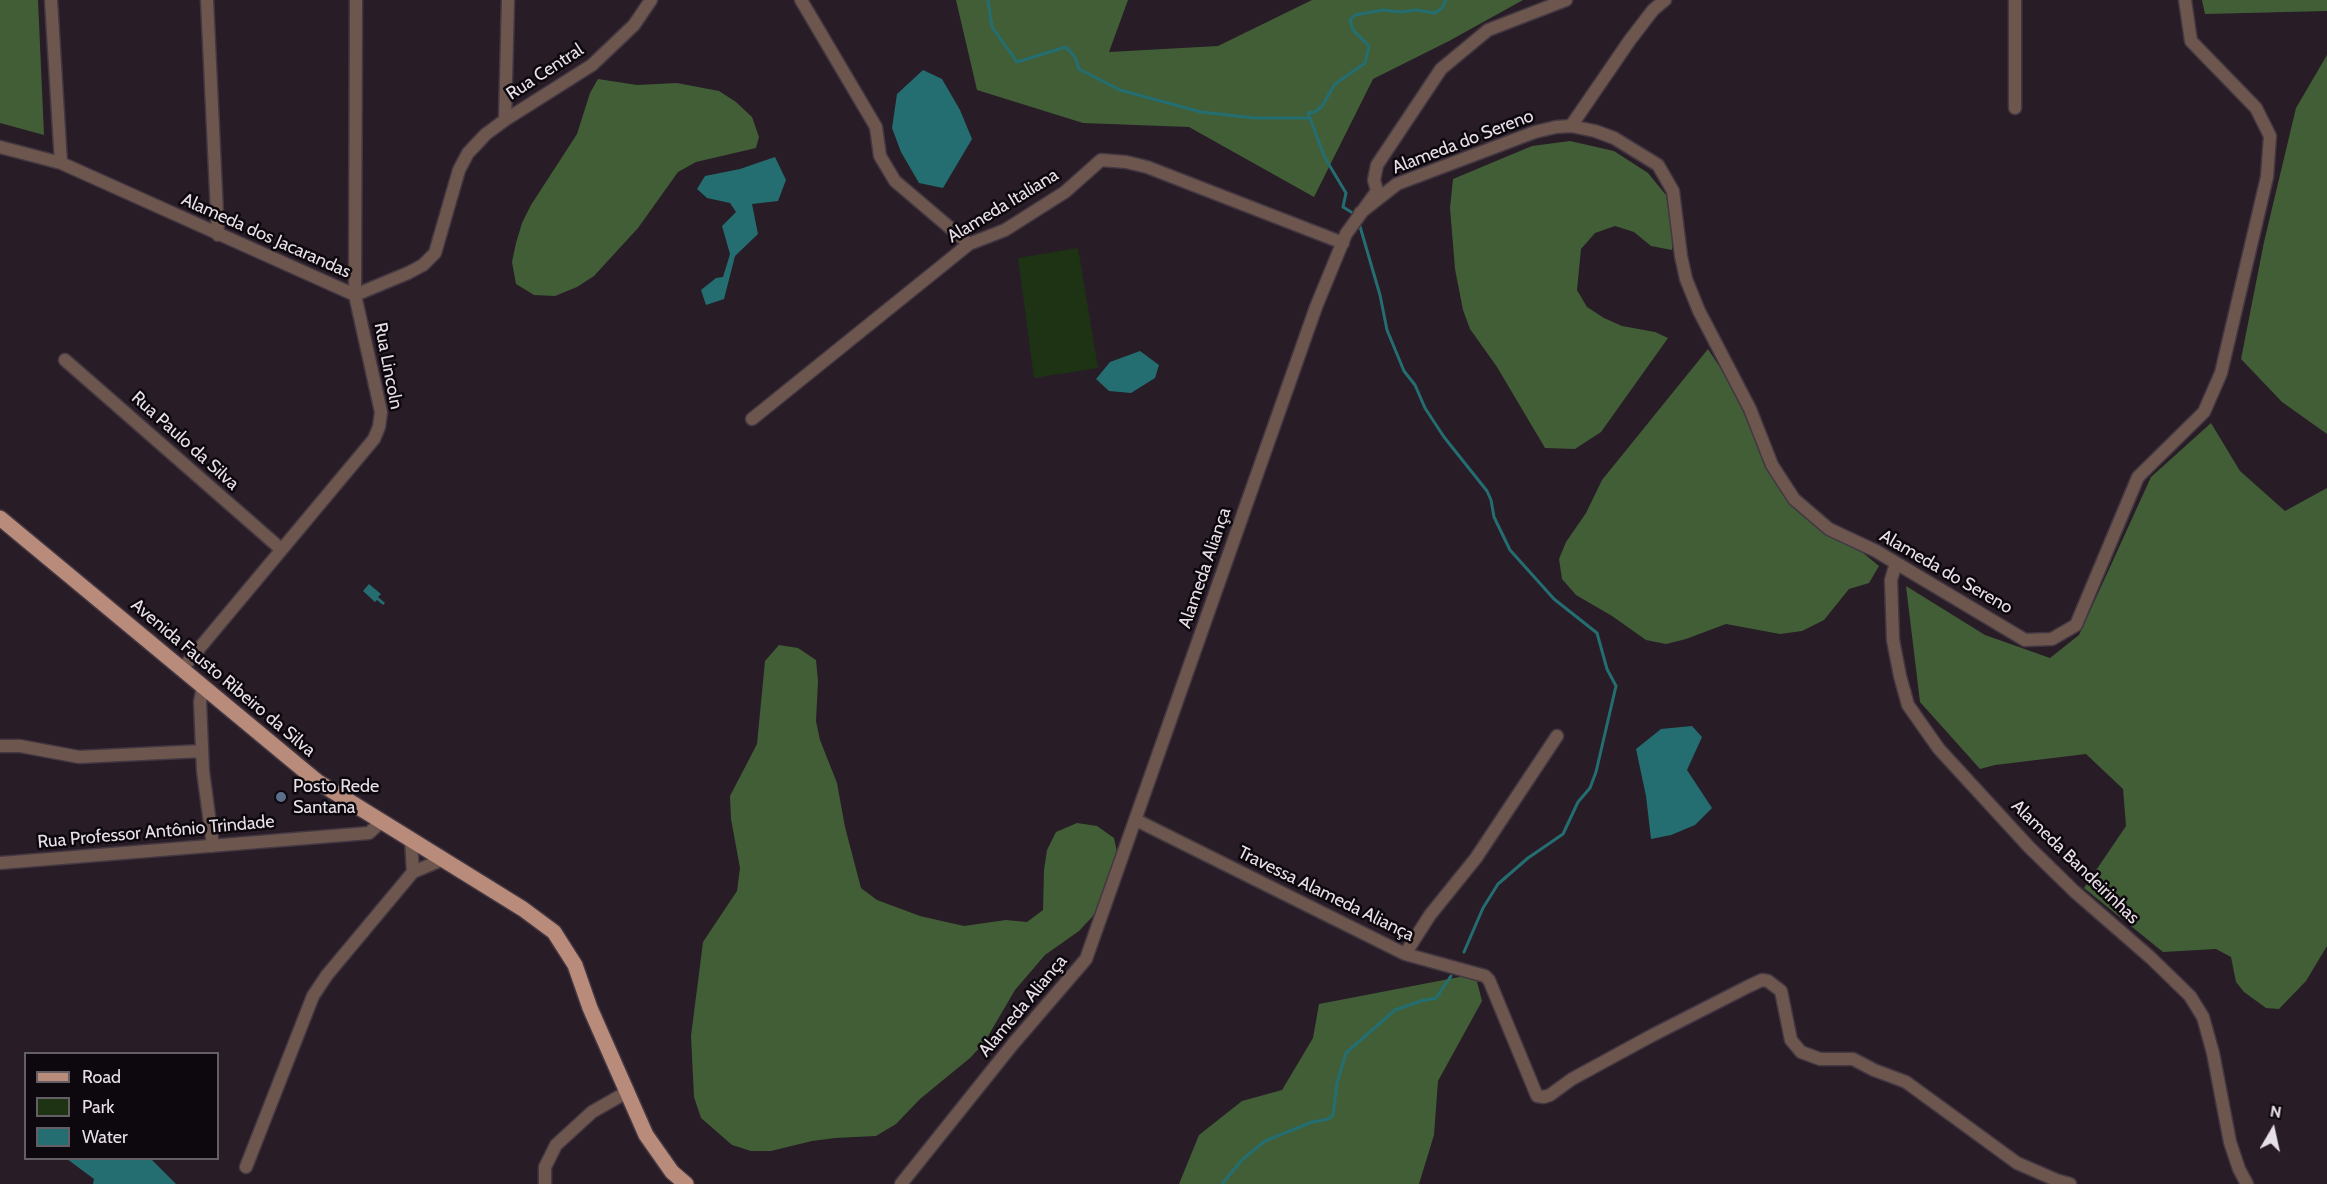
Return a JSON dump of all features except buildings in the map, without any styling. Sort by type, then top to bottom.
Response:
[{"type":"main road","name":"Avenida Fausto Ribeiro da Silva","points":[[0,518],[318,782],[523,909],[554,933],[575,965],[590,1008],[646,1135],[672,1172],[686,1184]]},
{"type":"street","points":[[51,0],[61,163]]},
{"type":"street","points":[[207,0],[218,235]]},
{"type":"street","name":"Rua Lincoln","points":[[182,669],[374,439],[379,427],[381,412],[355,295],[356,0]]},
{"type":"street","points":[[505,120],[508,0]]},
{"type":"street","name":"Rua Central","points":[[505,120],[592,65],[634,25],[651,0]]},
{"type":"street","points":[[801,0],[876,127],[880,156],[895,181],[969,244]]},
{"type":"street","name":"Alameda Aliança","points":[[901,1184],[1013,1044],[1086,959],[1316,307],[1345,238],[1377,191],[1374,180],[1377,165],[1441,69],[1488,30],[1566,0]]},
{"type":"street","points":[[1571,126],[1630,40],[1653,10],[1665,0]]},
{"type":"street","points":[[2015,0],[2015,108]]},
{"type":"street","name":"Alameda do Sereno","points":[[1360,213],[1397,184],[1535,132],[1571,126],[1614,138],[1658,165],[1673,191],[1681,256],[1699,311],[1750,410],[1779,477],[1794,499],[1829,528],[1896,563],[2025,640],[2052,639],[2076,625],[2138,477],[2204,412],[2221,373],[2267,177],[2270,136],[2256,108],[2191,41],[2185,0]]},
{"type":"street","name":"Alameda dos Jacarandas","points":[[0,147],[61,163],[355,295],[408,273],[423,265],[435,253],[459,170],[468,153],[486,134],[505,120]]},
{"type":"street","name":"Alameda Italiana","points":[[752,419],[969,244],[1005,230],[1065,192],[1101,160],[1147,167],[1345,238]]},
{"type":"street","name":"Rua Paulo da Silva","points":[[65,360],[281,549]]},
{"type":"street","name":"Alameda Bandeirinhas","points":[[1896,563],[1891,580],[1893,640],[1899,676],[1908,705],[1939,749],[2029,847],[2073,891],[2151,958],[2190,996],[2203,1017],[2213,1053],[2230,1142],[2247,1184]]},
{"type":"street","points":[[202,686],[200,702],[202,751],[213,846]]},
{"type":"street","points":[[1405,954],[1430,915],[1476,858],[1557,736]]},
{"type":"street","points":[[0,746],[20,746],[80,757],[202,751]]},
{"type":"street","name":"Travessa Alameda Aliança","points":[[1136,820],[1405,954],[1480,974],[1489,980],[1537,1096],[1550,1095],[1578,1076],[1651,1036],[1762,980],[1768,981],[1782,991],[1791,1040],[1801,1052],[1820,1059],[1853,1059],[1906,1082],[2017,1163],[2070,1184]]},
{"type":"street","name":"Rua Professor Antônio Trindade","points":[[0,863],[369,833],[382,821]]},
{"type":"street","points":[[411,839],[413,872]]},
{"type":"street","points":[[246,1167],[313,996],[327,975],[413,872],[444,859]]},
{"type":"street","points":[[544,1184],[545,1167],[556,1145],[592,1112],[627,1092]]},
{"type":"green space","points":[[0,0],[38,0],[44,135],[0,123]]},
{"type":"green space","points":[[956,0],[1128,0],[1109,52],[1218,46],[1312,0],[1523,0],[1373,79],[1314,197],[1189,127],[1083,123],[977,90]]},
{"type":"green space","points":[[2202,0],[2327,0],[2327,11],[2205,14]]},
{"type":"green space","points":[[2327,55],[2327,434],[2282,402],[2241,359],[2264,242],[2296,108]]},
{"type":"green space","points":[[598,79],[637,85],[677,83],[719,91],[736,102],[752,117],[759,137],[756,148],[696,162],[678,172],[638,228],[594,276],[577,287],[555,296],[534,295],[516,284],[512,262],[516,243],[531,205],[577,134],[590,93]]},
{"type":"green space","points":[[1570,141],[1614,151],[1648,173],[1666,195],[1673,230],[1672,250],[1651,246],[1634,232],[1615,226],[1595,233],[1581,249],[1577,290],[1587,307],[1622,326],[1655,332],[1668,338],[1601,432],[1575,449],[1545,448],[1497,367],[1470,329],[1463,310],[1455,269],[1450,208],[1453,179],[1532,146]]},
{"type":"green space","points":[[1078,248],[1098,368],[1034,378],[1018,258]]},
{"type":"green space","points":[[1708,349],[1727,378],[1777,482],[1879,566],[1869,583],[1849,589],[1824,620],[1802,631],[1780,634],[1726,624],[1666,644],[1646,640],[1612,616],[1576,595],[1562,579],[1559,559],[1566,542],[1586,513],[1602,480]]},
{"type":"green space","points":[[2211,423],[2240,471],[2285,511],[2327,488],[2327,946],[2306,981],[2279,1009],[2266,1008],[2244,992],[2236,982],[2231,957],[2216,949],[2163,952],[2084,888],[2126,826],[2123,789],[2086,754],[1995,765],[1980,769],[1920,702],[1906,586],[1985,635],[2050,658],[2079,635],[2151,477]]},
{"type":"green space","points":[[779,645],[798,648],[816,660],[818,681],[816,721],[820,740],[837,783],[845,827],[861,888],[877,900],[920,916],[964,926],[1006,920],[1027,922],[1043,910],[1047,850],[1056,832],[1077,823],[1097,826],[1114,838],[1118,857],[1103,899],[1093,916],[1079,931],[1045,955],[1015,990],[984,1043],[970,1058],[920,1099],[896,1124],[876,1136],[835,1138],[771,1151],[751,1151],[732,1145],[701,1118],[694,1097],[691,1036],[703,942],[737,891],[740,868],[731,819],[730,796],[757,744],[765,661]]},
{"type":"green space","points":[[1475,974],[1482,1001],[1438,1081],[1434,1135],[1419,1184],[1179,1184],[1199,1135],[1242,1101],[1282,1090],[1313,1038],[1319,1004]]},
{"type":"water","points":[[923,70],[942,79],[960,110],[972,139],[943,188],[919,183],[901,152],[892,128],[897,94]]},
{"type":"water","points":[[775,157],[786,180],[778,201],[752,204],[758,234],[735,256],[724,299],[706,305],[701,290],[716,278],[723,277],[730,254],[722,226],[736,212],[730,203],[707,198],[697,189],[705,176],[740,169]]},
{"type":"water","points":[[1140,351],[1159,365],[1155,378],[1131,393],[1109,391],[1096,379],[1110,362]]},
{"type":"water","points":[[369,584],[381,594],[378,597],[385,603],[383,605],[377,600],[375,602],[363,591]]},
{"type":"water","points":[[1692,726],[1702,737],[1687,770],[1712,808],[1695,825],[1671,835],[1651,839],[1646,796],[1636,749],[1661,729]]},
{"type":"water","points":[[68,1160],[152,1160],[176,1184],[93,1184],[94,1179]]},
{"type":"waterway","points":[[988,0],[992,27],[1017,62],[1066,47],[1075,57],[1079,69],[1120,90],[1201,112],[1255,118],[1308,118]]},
{"type":"waterway","points":[[1356,215],[1343,207],[1346,193],[1325,158],[1308,113],[1315,112],[1322,106],[1335,84],[1365,63],[1369,46],[1353,30],[1350,20],[1355,15],[1383,10],[1401,12],[1416,10],[1435,13],[1442,8],[1446,0]]},
{"type":"waterway","points":[[1359,223],[1380,295],[1387,330],[1404,371],[1415,385],[1425,408],[1444,437],[1487,491],[1494,517],[1510,550],[1554,599],[1597,633],[1607,669],[1616,686],[1596,772],[1590,788],[1578,802],[1563,834],[1528,858],[1498,884],[1483,908],[1464,952]]},
{"type":"waterway","points":[[1222,1184],[1242,1160],[1265,1141],[1312,1122],[1329,1119],[1333,1115],[1337,1083],[1346,1053],[1395,1010],[1436,998],[1451,976]]},
{"type":"place","name":"Posto Rede Santana","points":[[281,797]]}]
